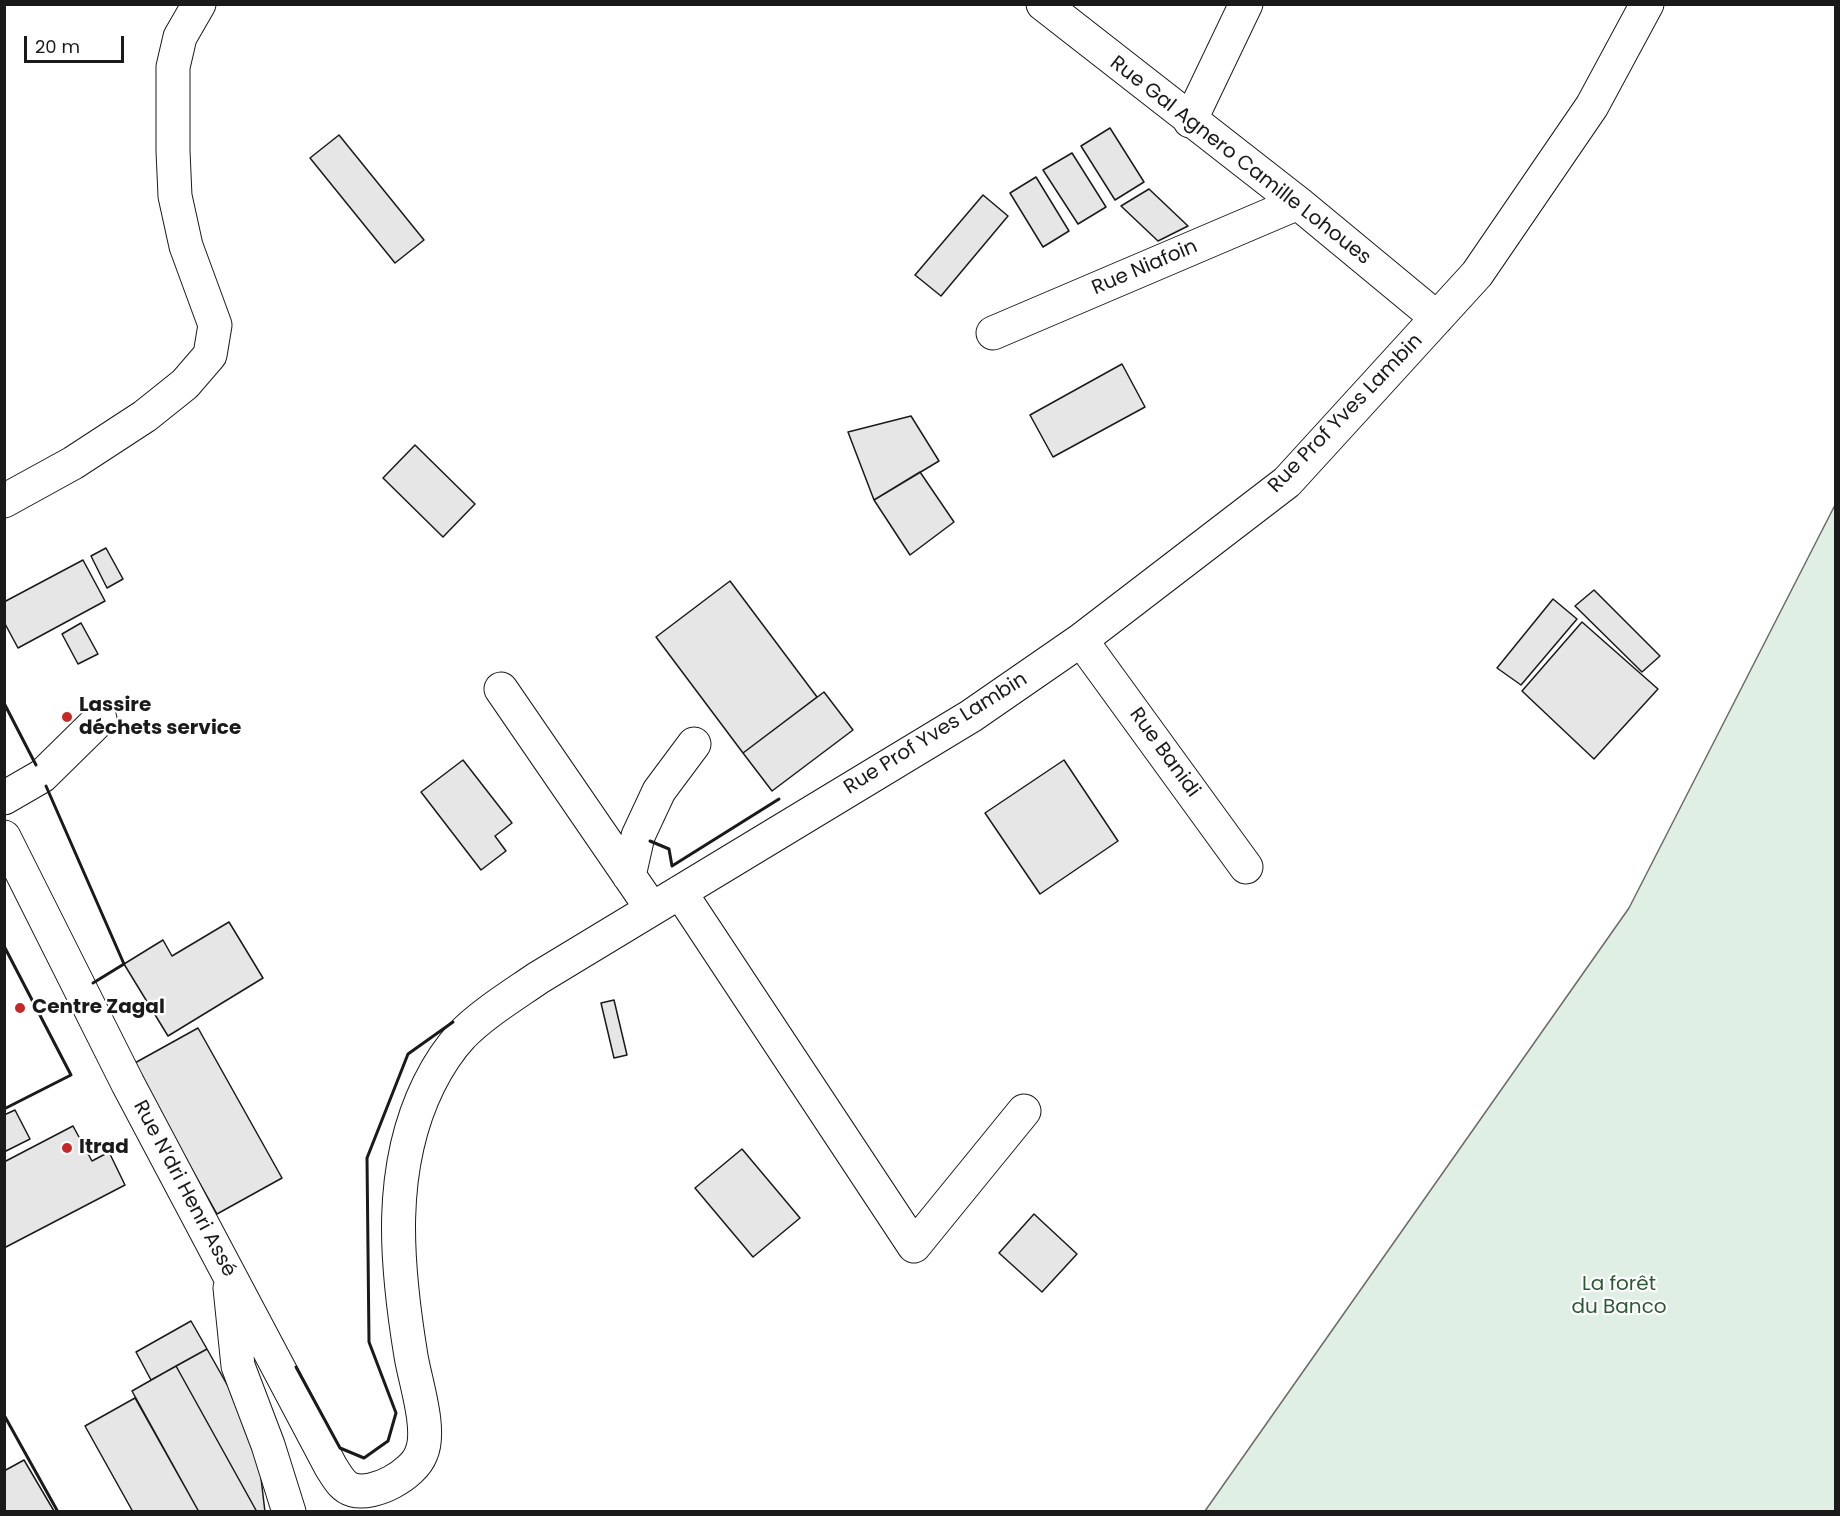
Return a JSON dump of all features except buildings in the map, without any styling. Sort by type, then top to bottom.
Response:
[{"type":"street","points":[[4,501],[73,463],[146,416],[185,384],[210,355],[215,325],[186,246],[176,196],[173,151],[173,67],[180,37],[200,4]]},
{"type":"street","name":"Rue Gal Agnero Camille Lohoues","points":[[1043,4],[1298,204],[1437,318]]},
{"type":"street","points":[[1190,121],[1246,4]]},
{"type":"street","name":"Rue Prof Yves Lambin","points":[[398,1478],[419,1459],[423,1446],[420,1393],[411,1359],[402,1293],[398,1223],[400,1180],[410,1133],[423,1097],[442,1059],[462,1035],[488,1013],[538,978],[971,716],[1081,640],[1287,482],[1477,273],[1592,106],[1647,4]]},
{"type":"street","name":"Rue Niafoin","points":[[993,333],[1298,204]]},
{"type":"street","name":"Rue Banidi","points":[[1081,640],[1246,867]]},
{"type":"street","points":[[501,689],[652,909]]},
{"type":"street","points":[[4,798],[42,776],[100,718]]},
{"type":"street","points":[[630,876],[638,836],[659,791],[694,744]]},
{"type":"street","name":"Rue N’dri Henri Assé","points":[[4,837],[128,1084],[228,1269],[310,1430],[341,1482],[353,1490],[366,1491],[398,1478]]},
{"type":"street","points":[[680,892],[914,1246],[1024,1111]]},
{"type":"street","points":[[228,1269],[238,1366],[268,1445],[289,1512]]},
{"type":"green space","name":"La forêt du Banco","points":[[1835,505],[1835,1511],[1205,1511],[1629,908]]},
{"type":"wall","points":[[4,703],[36,765]]},
{"type":"wall","points":[[46,786],[124,964],[93,983]]},
{"type":"wall","points":[[650,841],[669,849],[672,866],[779,799]]},
{"type":"wall","points":[[4,946],[71,1075],[4,1109]]},
{"type":"wall","points":[[296,1367],[340,1448],[364,1458],[388,1441],[396,1413],[369,1342],[367,1158],[408,1054],[453,1022]]},
{"type":"wall","points":[[4,1415],[58,1512]]},
{"type":"place","name":"Lassire déchets service","points":[[67,717]]},
{"type":"place","name":"Centre Zagal","points":[[20,1008]]},
{"type":"place","name":"Itrad","points":[[67,1148]]}]
